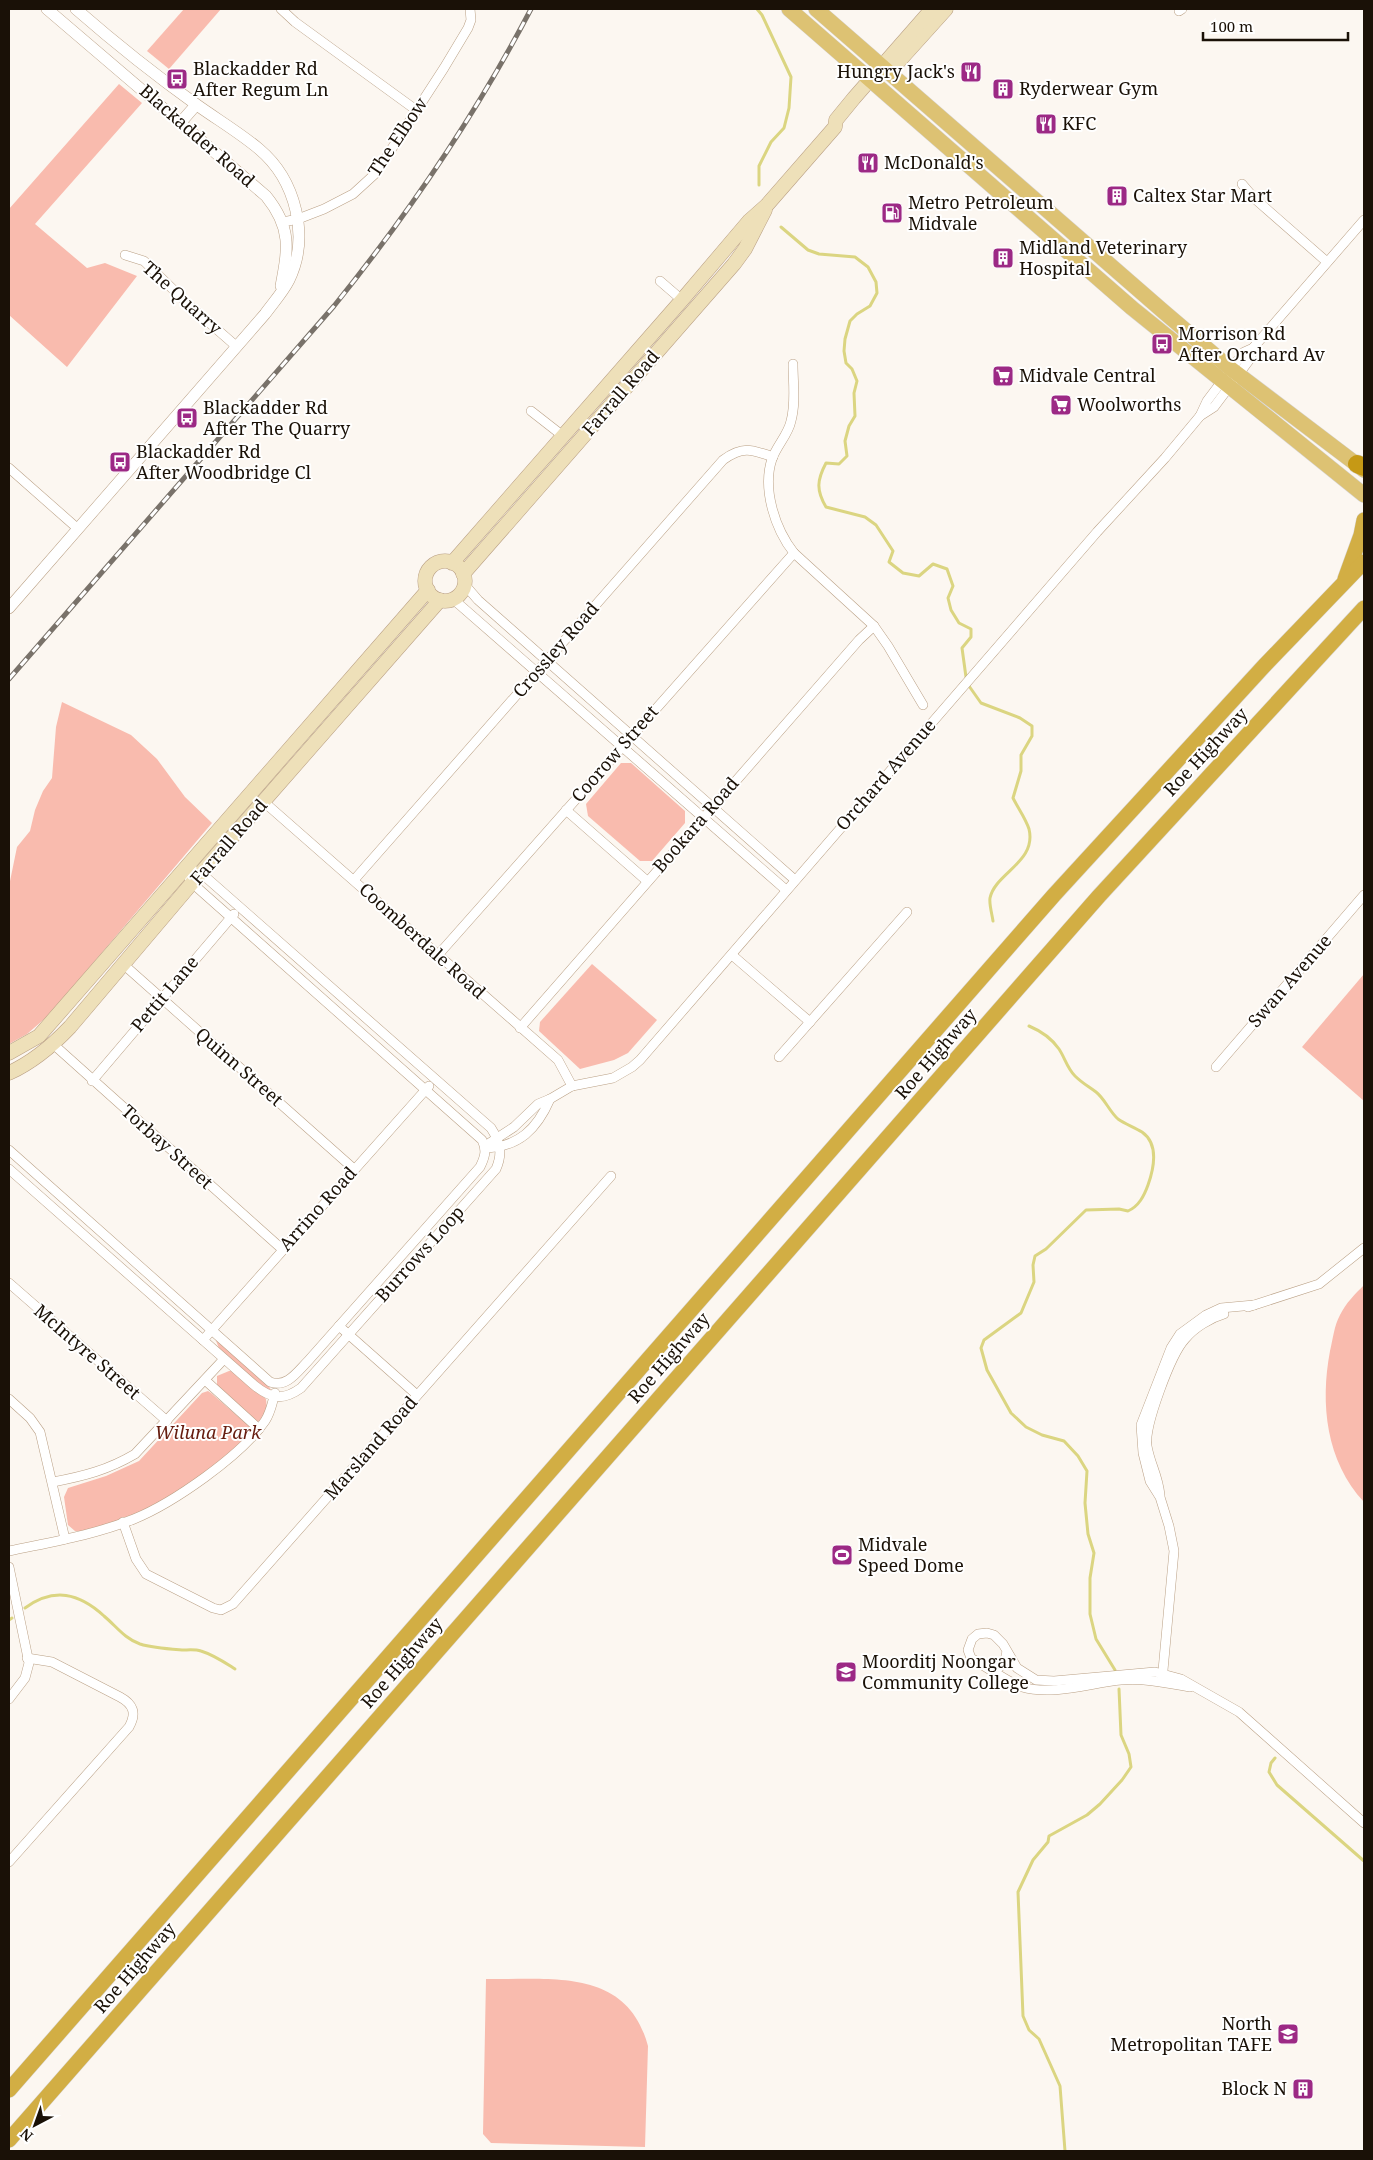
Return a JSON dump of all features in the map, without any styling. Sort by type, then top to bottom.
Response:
[{"type":"highway","points":[[1344,583],[1361,535],[1364,520]]},
{"type":"highway","name":"Roe Highway","points":[[9,2090],[1054,895],[1264,666],[1364,562]]},
{"type":"highway","name":"Roe Highway","points":[[9,2140],[1099,896],[1364,608]]},
{"type":"main road","points":[[789,9],[1048,236],[1225,384],[1364,495]]},
{"type":"main road","points":[[816,9],[1079,240],[1235,371],[1362,467]]},
{"type":"main road","name":"Farrall Road","points":[[886,69],[932,9]]},
{"type":"main road","name":"Farrall Road","points":[[452,562],[650,337],[749,221],[767,205],[835,127],[842,125],[886,69],[946,9]]},
{"type":"main road","name":"Farrall Road","points":[[464,579],[482,552],[740,256],[767,205]]},
{"type":"main road","points":[[728,247],[740,256]]},
{"type":"main road","points":[[694,286],[706,297]]},
{"type":"main road","points":[[650,337],[662,347]]},
{"type":"main road","points":[[614,378],[626,388]]},
{"type":"main road","points":[[470,542],[482,552]]},
{"type":"main road","points":[[442,561],[452,562],[459,566],[464,579],[461,593],[447,600],[434,598],[428,590],[426,577],[432,567],[442,561]]},
{"type":"main road","name":"Farrall Road","points":[[9,1053],[39,1036],[428,590]]},
{"type":"main road","name":"Farrall Road","points":[[9,1073],[28,1064],[53,1044],[264,802],[447,600]]},
{"type":"street","name":"Blackadder Road","points":[[47,9],[266,196],[283,222],[286,234],[287,255],[279,295]]},
{"type":"street","name":"Blackadder Road","points":[[9,608],[285,288],[294,267],[299,236],[298,219],[285,179],[274,164],[260,150],[196,105],[76,9]]},
{"type":"street","points":[[281,9],[301,26],[416,110]]},
{"type":"street","name":"The Elbow","points":[[283,222],[298,219],[324,209],[354,194],[376,173],[468,28],[471,20],[470,9]]},
{"type":"street","points":[[102,56],[114,41]]},
{"type":"street","points":[[181,122],[196,105]]},
{"type":"street","points":[[1242,184],[1254,198],[1328,262]]},
{"type":"street","name":"Orchard Avenue","points":[[485,1147],[514,1127],[535,1106],[572,1086],[613,1078],[632,1067],[732,955],[786,890],[1097,532],[1166,458],[1200,416],[1214,407],[1244,352],[1253,348],[1364,220]]},
{"type":"street","name":"The Quarry","points":[[125,255],[137,257],[144,261],[189,305],[236,346]]},
{"type":"street","points":[[660,281],[682,300]]},
{"type":"street","points":[[794,364],[794,409],[791,423],[772,457],[769,478],[775,517],[783,539],[794,553],[874,626],[923,705]]},
{"type":"street","points":[[531,410],[563,436]]},
{"type":"street","name":"Crossley Road","points":[[354,880],[723,460],[733,453],[744,449],[756,450],[772,457]]},
{"type":"street","points":[[9,468],[77,528]]},
{"type":"street","name":"Coorow Street","points":[[438,955],[794,553]]},
{"type":"street","points":[[464,579],[478,600],[501,621],[795,880]]},
{"type":"street","points":[[447,600],[492,632],[538,671],[786,890]]},
{"type":"street","points":[[492,632],[501,621]]},
{"type":"street","name":"Bookara Road","points":[[520,1028],[712,806],[859,640],[874,626]]},
{"type":"street","points":[[579,708],[588,697]]},
{"type":"street","points":[[662,780],[671,770]]},
{"type":"street","name":"Coomberdale Road","points":[[264,802],[558,1060],[572,1086]]},
{"type":"street","points":[[566,810],[647,881]]},
{"type":"street","points":[[186,869],[239,908],[491,1128],[500,1148]]},
{"type":"street","points":[[197,878],[231,917],[482,1140],[485,1147],[500,1148],[524,1137],[544,1114],[550,1099]]},
{"type":"street","name":"Swan Avenue","points":[[1216,1067],[1364,895]]},
{"type":"street","name":"Pettit Lane","points":[[92,1081],[239,908]]},
{"type":"street","points":[[779,1057],[907,912]]},
{"type":"street","points":[[271,952],[279,943]]},
{"type":"street","points":[[732,955],[810,1022]]},
{"type":"street","name":"Quinn Street","points":[[123,964],[354,1169]]},
{"type":"street","points":[[308,986],[317,976]]},
{"type":"street","points":[[346,1019],[354,1009]]},
{"type":"street","points":[[383,1052],[392,1042]]},
{"type":"street","name":"Torbay Street","points":[[53,1044],[92,1081],[282,1249]]},
{"type":"street","name":"Arrino Road","points":[[203,1340],[434,1080]]},
{"type":"street","name":"Burrows Loop","points":[[277,1384],[286,1382],[308,1361],[480,1167],[484,1158],[485,1147]]},
{"type":"street","name":"Burrows Loop","points":[[274,1397],[283,1397],[296,1392],[349,1336],[496,1169],[500,1160],[500,1148]]},
{"type":"street","points":[[9,1150],[213,1329],[270,1382],[277,1384],[271,1410],[259,1429],[234,1454],[192,1486],[136,1518],[65,1539],[9,1551]]},
{"type":"street","points":[[9,1169],[224,1359],[265,1394],[274,1397]]},
{"type":"street","name":"Marsland Road","points":[[123,1522],[136,1559],[146,1574],[213,1608],[221,1610],[227,1608],[241,1596],[611,1176]]},
{"type":"street","points":[[34,1191],[43,1180]]},
{"type":"street","points":[[468,1180],[479,1189]]},
{"type":"street","points":[[72,1224],[81,1213]]},
{"type":"street","points":[[437,1215],[448,1224]]},
{"type":"street","points":[[110,1257],[118,1246]]},
{"type":"street","points":[[1159,1677],[1166,1633],[1174,1551],[1160,1497],[1150,1481],[1142,1453],[1141,1425],[1171,1348],[1180,1334],[1206,1315],[1222,1308],[1254,1305],[1319,1284],[1364,1248]]},
{"type":"street","points":[[403,1253],[414,1263]]},
{"type":"street","points":[[147,1290],[156,1279]]},
{"type":"street","name":"McIntyre Street","points":[[9,1283],[167,1420]]},
{"type":"street","points":[[372,1289],[382,1298]]},
{"type":"street","points":[[339,1326],[417,1395]]},
{"type":"street","points":[[53,1482],[88,1476],[135,1454],[224,1359]]},
{"type":"street","points":[[308,1361],[318,1370]]},
{"type":"street","points":[[205,1380],[259,1429]]},
{"type":"street","points":[[9,1399],[30,1418],[40,1432],[65,1539]]},
{"type":"street","points":[[9,1570],[29,1663],[26,1678],[9,1699]]},
{"type":"street","points":[[1159,1677],[1055,1689],[1030,1688],[1020,1686],[979,1664],[969,1656],[968,1650],[972,1639],[984,1633],[994,1635],[1001,1641],[1017,1668],[1036,1680],[1159,1677],[1182,1679],[1239,1712],[1364,1824]]},
{"type":"street","points":[[992,1671],[1006,1660],[1007,1651]]},
{"type":"street","points":[[9,1862],[129,1727],[134,1715],[133,1708],[129,1702],[120,1697],[52,1662],[27,1658]]},
{"type":"green space","points":[[184,9],[221,9],[169,69],[147,51]]},
{"type":"green space","points":[[119,84],[142,103],[35,224],[87,268],[105,263],[137,276],[67,367],[9,315],[9,209]]},
{"type":"green space","points":[[62,702],[131,735],[157,759],[185,797],[212,823],[49,1015],[27,1034],[9,1044],[9,886],[17,847],[30,831],[35,810],[43,791],[52,778],[56,727]]},
{"type":"green space","points":[[621,763],[631,763],[685,811],[685,823],[652,861],[640,861],[588,816],[586,804]]},
{"type":"green space","points":[[592,964],[657,1020],[628,1053],[614,1060],[580,1069],[539,1031],[540,1022]]},
{"type":"green space","points":[[1364,974],[1364,1101],[1302,1047]]},
{"type":"green space","points":[[1364,1285],[1364,1502],[1351,1486],[1341,1469],[1334,1450],[1326,1411],[1326,1391],[1327,1371],[1336,1324],[1345,1307]]},
{"type":"green space","name":"Wiluna Park","points":[[215,1338],[266,1381],[271,1390],[265,1390],[220,1351]]},
{"type":"green space","name":"Wiluna Park","points":[[229,1371],[235,1371],[266,1399],[267,1410],[260,1421],[256,1421],[217,1385],[217,1376]]},
{"type":"green space","name":"Wiluna Park","points":[[208,1391],[249,1426],[251,1436],[175,1496],[119,1521],[82,1531],[75,1531],[68,1525],[64,1497],[68,1488],[106,1476],[139,1461],[202,1393]]},
{"type":"green space","points":[[486,1979],[536,1979],[584,1983],[605,1990],[623,2002],[638,2020],[648,2046],[645,2147],[491,2143],[483,2134]]},
{"type":"waterway","points":[[757,9],[762,15],[791,77],[789,108],[784,128],[771,142],[759,166],[759,185]]},
{"type":"waterway","points":[[781,227],[808,250],[819,254],[855,257],[868,267],[876,282],[877,293],[870,306],[850,321],[845,339],[846,363],[852,369],[857,381],[854,393],[855,416],[849,426],[845,441],[847,456],[839,464],[826,463],[819,480],[819,490],[826,507],[865,517],[876,525],[893,551],[889,562],[903,573],[919,576],[933,564],[947,569],[953,586],[948,598],[951,610],[959,623],[971,629],[971,637],[962,648],[966,677]]},
{"type":"waterway","points":[[969,686],[981,703],[1020,718],[1032,726],[1032,736],[1021,755],[1021,771],[1013,798],[1028,825],[1030,840],[1027,850],[1021,859],[993,889],[990,898],[993,921]]},
{"type":"waterway","points":[[1029,1026],[1053,1042],[1075,1076],[1096,1092],[1118,1119],[1142,1132],[1147,1137],[1151,1143],[1154,1157],[1145,1193],[1132,1209],[1128,1211],[1119,1209],[1086,1210],[1046,1249],[1035,1256],[1033,1265],[1034,1282],[1021,1313],[984,1340],[981,1348],[987,1370],[1011,1413],[1026,1427],[1042,1435],[1064,1441],[1078,1456],[1087,1471],[1085,1503],[1088,1534],[1094,1553],[1090,1578],[1090,1614],[1096,1639],[1115,1670]]},
{"type":"waterway","points":[[25,1608],[46,1597],[66,1595],[95,1608],[125,1636],[135,1642],[156,1647],[201,1651],[235,1669]]},
{"type":"waterway","points":[[1065,2151],[1060,2086],[1039,2039],[1029,2030],[1023,2016],[1018,1892],[1033,1860],[1048,1842],[1049,1836],[1087,1815],[1100,1804],[1131,1767],[1129,1754],[1121,1735],[1119,1689]]},
{"type":"waterway","points":[[1275,1758],[1271,1763],[1269,1772],[1277,1785],[1364,1861]]},
{"type":"railway","points":[[9,679],[334,306],[362,271],[415,199],[464,125],[488,87],[531,9]]},
{"type":"place","name":"Hungry Jack's","points":[[971,72]]},
{"type":"place","name":"Blackadder Rd After Regum Ln","points":[[177,79]]},
{"type":"place","name":"Ryderwear Gym","points":[[1003,89]]},
{"type":"place","name":"KFC","points":[[1046,124]]},
{"type":"place","name":"McDonald's","points":[[868,163]]},
{"type":"place","name":"Caltex Star Mart","points":[[1117,196]]},
{"type":"place","name":"Metro Petroleum Midvale","points":[[892,213]]},
{"type":"place","name":"Midland Veterinary Hospital","points":[[1003,258]]},
{"type":"place","name":"Morrison Rd After Orchard Av","points":[[1162,344]]},
{"type":"place","name":"Midvale Central","points":[[1003,376]]},
{"type":"place","name":"Woolworths","points":[[1061,405]]},
{"type":"place","name":"Blackadder Rd After The Quarry","points":[[187,418]]},
{"type":"place","name":"Blackadder Rd After Woodbridge Cl","points":[[120,462]]},
{"type":"place","name":"Midvale Speed Dome","points":[[842,1555]]},
{"type":"place","name":"Moorditj Noongar Community College","points":[[846,1672]]},
{"type":"place","name":"North Metropolitan TAFE","points":[[1288,2034]]},
{"type":"place","name":"Block N","points":[[1303,2089]]}]
